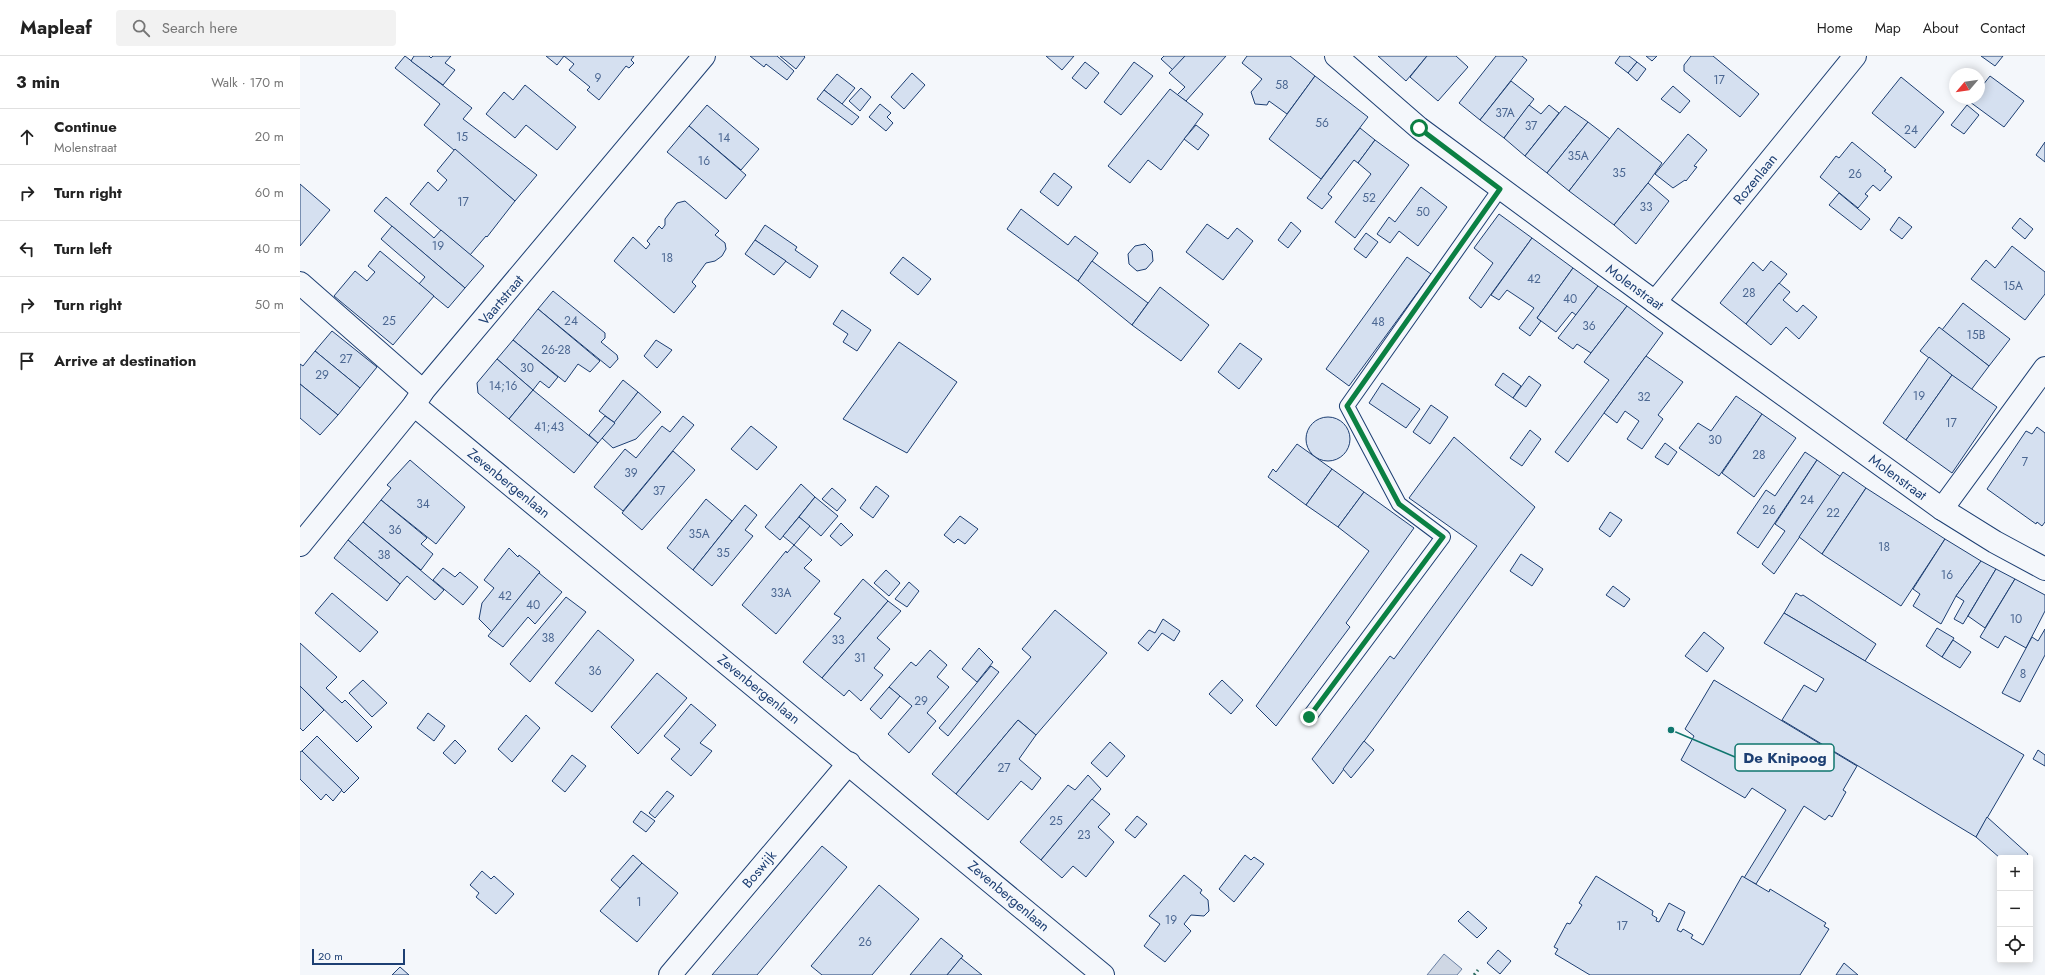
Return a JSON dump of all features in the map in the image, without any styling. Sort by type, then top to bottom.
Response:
[{"type":"street","name":"Vaartstraat","points":[[300,545],[419,398],[704,56]]},
{"type":"street","name":"Molenstraat","points":[[1336,56],[1419,128],[1655,302],[1942,509],[1995,542],[2045,569]]},
{"type":"street","name":"Rozenlaan","points":[[1655,302],[1855,56]]},
{"type":"street","name":"Zevenbergenlaan","points":[[300,283],[419,398],[849,763],[1103,975]]},
{"type":"street","name":"Molenstraat","points":[[1942,509],[2045,368]]},
{"type":"street","name":"Boswijk","points":[[670,975],[849,763]]},
{"type":"lane","points":[[1309,717],[1443,537],[1399,504],[1347,406],[1500,189]]},
{"type":"shaded area","points":[[1444,954],[1462,969],[1457,975],[1427,975]]},
{"type":"building","points":[[405,56],[472,108],[463,119],[537,175],[515,201],[424,125],[440,104],[395,68]]},
{"type":"building","points":[[414,56],[429,56],[431,58],[433,56],[451,56],[445,63],[455,70],[443,85],[411,61]]},
{"type":"building","points":[[546,56],[564,56],[557,65]]},
{"type":"building","points":[[564,56],[634,56],[631,60],[634,63],[629,68],[626,66],[599,100],[587,90],[590,87],[569,70],[574,64]]},
{"type":"building","points":[[750,56],[777,56],[794,71],[787,80],[766,64],[764,67]]},
{"type":"building","points":[[780,56],[804,56],[805,57],[796,69]]},
{"type":"building","points":[[1046,56],[1074,56],[1062,70]]},
{"type":"building","points":[[1164,56],[1185,56],[1173,70],[1161,59]]},
{"type":"building","points":[[1185,56],[1226,56],[1186,101],[1177,95],[1185,87],[1169,73]]},
{"type":"building","points":[[1247,56],[1290,56],[1315,76],[1287,114],[1269,101],[1267,105],[1255,104],[1251,92],[1262,79],[1242,63]]},
{"type":"building","points":[[1378,56],[1427,56],[1406,81]]},
{"type":"building","points":[[1427,56],[1456,56],[1468,67],[1438,101],[1410,77]]},
{"type":"building","points":[[1496,56],[1522,56],[1527,60],[1480,120],[1459,103]]},
{"type":"building","points":[[1620,56],[1629,56],[1637,62],[1628,73],[1615,63]]},
{"type":"building","points":[[1646,56],[1657,56],[1652,61]]},
{"type":"building","points":[[1691,56],[1713,56],[1759,94],[1740,117],[1684,71],[1684,65]]},
{"type":"building","points":[[1981,56],[2003,56],[1995,66]]},
{"type":"building","points":[[1085,62],[1099,73],[1086,89],[1072,78]]},
{"type":"building","points":[[1134,62],[1153,76],[1121,115],[1104,102]]},
{"type":"building","points":[[1637,62],[1646,69],[1637,81],[1628,73]]},
{"type":"building","points":[[912,73],[925,85],[904,109],[891,97]]},
{"type":"building","points":[[837,74],[855,88],[842,104],[824,90]]},
{"type":"building","points":[[1315,76],[1368,117],[1321,179],[1269,139]]},
{"type":"building","points":[[1990,76],[2024,101],[2004,127],[1973,104],[1985,104],[1985,82]]},
{"type":"building","points":[[1901,77],[1944,112],[1915,148],[1872,113]]},
{"type":"building","points":[[1511,81],[1534,99],[1504,138],[1480,120]]},
{"type":"building","points":[[525,85],[576,127],[557,150],[526,125],[515,138],[486,114],[504,92],[513,100]]},
{"type":"building","points":[[1673,86],[1690,101],[1680,113],[1661,99]]},
{"type":"building","points":[[861,88],[871,97],[860,111],[849,101]]},
{"type":"building","points":[[1170,89],[1203,114],[1161,170],[1148,160],[1130,183],[1108,166]]},
{"type":"building","points":[[824,90],[859,117],[852,125],[817,99]]},
{"type":"building","points":[[880,104],[891,113],[887,117],[893,123],[886,131],[869,117]]},
{"type":"building","points":[[707,105],[759,149],[741,170],[689,126]]},
{"type":"building","points":[[1529,105],[1541,114],[1549,105],[1559,113],[1525,156],[1504,138]]},
{"type":"building","points":[[1967,105],[1979,115],[1964,134],[1951,125]]},
{"type":"building","points":[[1565,106],[1588,122],[1547,173],[1525,156]]},
{"type":"building","points":[[1588,122],[1610,139],[1569,191],[1547,173]]},
{"type":"building","points":[[1196,125],[1209,135],[1198,150],[1184,139]]},
{"type":"building","points":[[689,126],[746,175],[726,199],[667,152]]},
{"type":"building","points":[[1360,128],[1375,140],[1358,163],[1354,160],[1328,194],[1332,197],[1322,209],[1307,198]]},
{"type":"building","points":[[1618,128],[1662,163],[1614,225],[1569,191]]},
{"type":"building","points":[[1688,134],[1707,150],[1694,166],[1697,167],[1686,181],[1685,180],[1673,188],[1655,174]]},
{"type":"building","points":[[1375,140],[1409,165],[1355,238],[1335,222],[1371,174],[1358,163]]},
{"type":"building","points":[[1852,142],[1886,170],[1884,171],[1892,177],[1880,191],[1873,185],[1865,194],[1868,196],[1858,208],[1820,177],[1836,156],[1839,158]]},
{"type":"building","points":[[2045,142],[2045,162],[2036,155]]},
{"type":"building","points":[[455,149],[515,201],[487,237],[486,236],[470,255],[410,204],[428,182],[438,191],[447,180],[437,171]]},
{"type":"building","points":[[1054,173],[1072,187],[1058,206],[1040,192]]},
{"type":"building","points":[[1648,183],[1669,201],[1636,244],[1614,225]]},
{"type":"building","points":[[300,184],[330,210],[300,246]]},
{"type":"building","points":[[1421,187],[1447,207],[1418,246],[1399,231],[1390,243],[1377,234],[1389,217],[1395,222]]},
{"type":"building","points":[[1839,193],[1870,219],[1861,230],[1829,205]]},
{"type":"building","points":[[386,197],[434,238],[441,230],[484,266],[465,288],[374,211]]},
{"type":"building","points":[[685,201],[719,231],[715,235],[725,243],[726,249],[722,256],[715,261],[706,263],[692,282],[696,286],[674,313],[614,261],[633,237],[646,249],[650,244],[647,241],[659,226],[662,229],[665,225],[665,219],[677,203]]},
{"type":"building","points":[[1021,209],[1068,245],[1075,236],[1098,253],[1078,281],[1007,229]]},
{"type":"building","points":[[1499,214],[1532,238],[1481,308],[1469,298],[1493,263],[1474,248]]},
{"type":"building","points":[[1899,217],[1912,227],[1902,239],[1890,230]]},
{"type":"building","points":[[2020,218],[2033,229],[2025,239],[2012,228]]},
{"type":"building","points":[[1291,222],[1301,231],[1288,248],[1278,240]]},
{"type":"building","points":[[1207,224],[1228,239],[1237,228],[1253,241],[1223,280],[1186,252]]},
{"type":"building","points":[[765,225],[797,247],[795,250],[818,266],[810,278],[755,240]]},
{"type":"building","points":[[392,226],[465,288],[448,308],[419,284],[425,277],[381,239]]},
{"type":"building","points":[[1366,233],[1378,242],[1366,258],[1354,249]]},
{"type":"building","points":[[1532,238],[1573,268],[1537,318],[1541,321],[1530,336],[1519,328],[1534,308],[1507,290],[1499,300],[1491,295]]},
{"type":"building","points":[[755,240],[786,261],[774,275],[745,254]]},
{"type":"building","points":[[1145,244],[1152,251],[1153,261],[1146,269],[1137,271],[1129,264],[1128,254],[1135,246]]},
{"type":"building","points":[[2012,246],[2045,272],[2045,294],[2025,320],[1971,279],[1986,260],[1995,268]]},
{"type":"building","points":[[380,251],[434,296],[393,345],[334,296],[355,271],[367,281],[375,272],[368,266]]},
{"type":"building","points":[[903,257],[931,279],[918,295],[890,273]]},
{"type":"building","points":[[1407,257],[1431,274],[1349,386],[1326,369]]},
{"type":"building","points":[[1092,261],[1148,303],[1132,325],[1078,281]]},
{"type":"building","points":[[1771,261],[1787,274],[1746,324],[1720,303],[1753,262],[1763,271]]},
{"type":"building","points":[[1573,268],[1598,286],[1576,315],[1572,312],[1556,332],[1537,318]]},
{"type":"building","points":[[1779,283],[1790,292],[1783,300],[1797,312],[1803,305],[1817,317],[1799,339],[1786,327],[1771,345],[1746,324]]},
{"type":"building","points":[[1598,286],[1627,306],[1591,353],[1577,344],[1573,349],[1558,338]]},
{"type":"building","points":[[1160,287],[1209,325],[1181,361],[1132,325]]},
{"type":"building","points":[[553,291],[605,333],[605,338],[601,342],[617,355],[618,359],[610,368],[538,309]]},
{"type":"building","points":[[1963,303],[2010,339],[1989,366],[1942,330]]},
{"type":"building","points":[[1627,306],[1663,333],[1568,462],[1555,452],[1609,380],[1584,362]]},
{"type":"building","points":[[538,309],[600,361],[590,372],[578,364],[565,382],[513,340]]},
{"type":"building","points":[[842,310],[871,330],[857,351],[843,342],[848,334],[833,324]]},
{"type":"building","points":[[1939,327],[1989,366],[1971,390],[1920,351]]},
{"type":"building","points":[[332,331],[377,367],[360,388],[315,351]]},
{"type":"building","points":[[513,340],[558,377],[549,388],[540,381],[533,390],[497,359]]},
{"type":"building","points":[[656,340],[672,350],[657,368],[644,356]]},
{"type":"building","points":[[899,342],[957,382],[907,453],[843,419]]},
{"type":"building","points":[[1240,343],[1262,359],[1239,389],[1218,372]]},
{"type":"building","points":[[315,351],[360,388],[338,415],[300,384],[300,364],[303,366]]},
{"type":"building","points":[[1646,356],[1683,382],[1658,415],[1663,419],[1642,449],[1627,439],[1639,421],[1625,411],[1617,423],[1604,413]]},
{"type":"building","points":[[1929,357],[1952,375],[1906,440],[1883,423]]},
{"type":"building","points":[[497,359],[533,390],[509,419],[478,393],[477,383]]},
{"type":"building","points":[[1503,373],[1521,386],[1513,398],[1495,385]]},
{"type":"building","points":[[1952,375],[1997,407],[1952,473],[1906,440]]},
{"type":"building","points":[[1529,376],[1541,385],[1526,407],[1513,398]]},
{"type":"building","points":[[623,380],[638,392],[615,423],[599,411]]},
{"type":"building","points":[[1382,383],[1420,409],[1406,428],[1369,403]]},
{"type":"building","points":[[300,384],[338,415],[320,435],[300,418]]},
{"type":"building","points":[[533,390],[598,443],[574,473],[509,419]]},
{"type":"building","points":[[638,392],[661,412],[636,439],[613,448],[602,438]]},
{"type":"building","points":[[1736,396],[1762,414],[1719,476],[1679,448],[1698,423],[1711,431]]},
{"type":"building","points":[[1431,405],[1448,417],[1430,444],[1413,432]]},
{"type":"building","points":[[1762,414],[1796,438],[1754,497],[1722,473]]},
{"type":"building","points":[[605,416],[615,423],[598,443],[589,435]]},
{"type":"building","points":[[683,416],[694,425],[623,511],[594,487],[625,449],[636,458],[662,426],[670,432]]},
{"type":"building","points":[[1328,417],[1340,421],[1346,427],[1350,439],[1346,451],[1340,457],[1328,461],[1316,457],[1310,451],[1306,439],[1310,427],[1316,421]]},
{"type":"building","points":[[751,426],[777,447],[757,470],[731,449]]},
{"type":"building","points":[[2037,427],[2045,433],[2045,522],[2042,526],[2037,522],[2036,524],[1987,489],[2026,431],[2032,434]]},
{"type":"building","points":[[1530,430],[1541,439],[1522,466],[1510,458]]},
{"type":"building","points":[[1454,437],[1535,507],[1333,784],[1312,759],[1390,656],[1394,659],[1477,546],[1409,498]]},
{"type":"building","points":[[1665,443],[1677,452],[1668,465],[1655,457]]},
{"type":"building","points":[[1297,444],[1332,469],[1306,505],[1268,477],[1273,469],[1276,472]]},
{"type":"building","points":[[673,451],[695,470],[642,530],[622,513]]},
{"type":"building","points":[[1805,452],[1817,460],[1758,548],[1737,533],[1766,490],[1775,496]]},
{"type":"building","points":[[410,460],[465,507],[436,544],[381,500],[391,488],[387,485]]},
{"type":"building","points":[[1817,460],[1841,477],[1774,574],[1762,564],[1785,531],[1775,524]]},
{"type":"building","points":[[1332,469],[1364,492],[1338,527],[1306,505]]},
{"type":"building","points":[[1843,472],[1866,488],[1822,554],[1799,537]]},
{"type":"building","points":[[801,484],[815,497],[780,540],[765,527]]},
{"type":"building","points":[[876,486],[889,496],[873,518],[860,508]]},
{"type":"building","points":[[832,488],[846,500],[837,511],[822,499]]},
{"type":"building","points":[[1866,488],[1945,539],[1901,606],[1822,554]]},
{"type":"building","points":[[1364,492],[1414,528],[1346,623],[1350,627],[1276,726],[1256,706],[1369,551],[1338,527]]},
{"type":"building","points":[[815,497],[838,516],[821,536],[799,517]]},
{"type":"building","points":[[706,499],[732,521],[693,570],[667,548]]},
{"type":"building","points":[[381,500],[427,538],[421,544],[433,554],[421,570],[363,522]]},
{"type":"building","points":[[745,505],[757,515],[745,530],[753,536],[712,586],[693,570]]},
{"type":"building","points":[[1610,512],[1622,520],[1610,537],[1599,529]]},
{"type":"building","points":[[960,516],[978,529],[965,544],[958,539],[954,543],[944,535]]},
{"type":"building","points":[[799,517],[810,526],[794,545],[783,536]]},
{"type":"building","points":[[363,522],[444,590],[435,600],[407,576],[400,584],[348,540]]},
{"type":"building","points":[[841,523],[853,535],[841,546],[830,536]]},
{"type":"building","points":[[1945,539],[1981,561],[1956,596],[1941,624],[1913,606],[1920,594],[1913,589]]},
{"type":"building","points":[[348,540],[400,584],[387,601],[334,558]]},
{"type":"building","points":[[794,545],[812,560],[804,568],[820,581],[776,634],[742,605],[786,551],[787,553]]},
{"type":"building","points":[[509,548],[518,557],[519,555],[540,572],[492,632],[479,619],[482,603],[494,588],[484,580]]},
{"type":"building","points":[[1521,554],[1543,569],[1532,586],[1510,571]]},
{"type":"building","points":[[1981,561],[1996,569],[1963,624],[1954,619],[1964,601],[1956,596]]},
{"type":"building","points":[[443,568],[455,577],[460,572],[478,587],[463,605],[433,580]]},
{"type":"building","points":[[1996,569],[2015,579],[1985,628],[1968,616]]},
{"type":"building","points":[[886,570],[900,583],[889,596],[874,583]]},
{"type":"building","points":[[539,573],[562,592],[535,624],[528,617],[503,647],[488,636]]},
{"type":"building","points":[[863,579],[888,601],[822,678],[803,662],[841,618],[834,614]]},
{"type":"building","points":[[2015,579],[2045,595],[2045,611],[2026,648],[2005,636],[1998,648],[1980,637]]},
{"type":"building","points":[[909,582],[919,591],[907,607],[895,599]]},
{"type":"building","points":[[1613,586],[1630,599],[1624,607],[1606,595]]},
{"type":"building","points":[[332,593],[378,632],[360,652],[315,613]]},
{"type":"building","points":[[1796,593],[1801,596],[1803,595],[1876,644],[1865,661],[1784,613]]},
{"type":"building","points":[[566,597],[586,612],[530,682],[510,664]]},
{"type":"building","points":[[888,601],[901,611],[877,638],[890,649],[874,668],[883,675],[861,701],[849,690],[844,696],[822,678]]},
{"type":"building","points":[[1055,610],[1107,653],[1036,735],[1018,720],[956,794],[932,774],[1031,657],[1022,649]]},
{"type":"building","points":[[1784,613],[2024,755],[1976,837],[1782,720],[1804,685],[1816,692],[1824,679],[1764,643]]},
{"type":"building","points":[[1163,619],[1180,631],[1174,641],[1162,633],[1148,651],[1138,643],[1149,630],[1155,633]]},
{"type":"building","points":[[1937,628],[1954,638],[1942,657],[1926,646]]},
{"type":"building","points":[[2045,629],[2045,655],[2020,702],[2002,693],[2032,637],[2038,641]]},
{"type":"building","points":[[598,630],[634,660],[592,712],[555,683]]},
{"type":"building","points":[[1704,632],[1724,648],[1707,672],[1685,656]]},
{"type":"building","points":[[1953,640],[1971,652],[1960,668],[1942,657]]},
{"type":"building","points":[[300,643],[337,677],[326,688],[342,703],[345,700],[372,727],[357,742],[300,686]]},
{"type":"building","points":[[979,648],[993,662],[977,682],[962,669]]},
{"type":"building","points":[[930,650],[947,665],[937,677],[949,687],[927,713],[936,721],[909,753],[888,734],[912,706],[889,687],[911,662],[916,666]]},
{"type":"building","points":[[991,666],[999,672],[948,736],[939,728]]},
{"type":"building","points":[[657,673],[687,698],[638,754],[611,727]]},
{"type":"building","points":[[363,680],[387,703],[372,717],[349,693]]},
{"type":"building","points":[[1222,680],[1243,700],[1231,714],[1209,694]]},
{"type":"building","points":[[1714,680],[1857,766],[1843,790],[1846,792],[1832,817],[1829,815],[1825,820],[1804,806],[1756,884],[1744,878],[1786,810],[1752,788],[1745,798],[1681,760],[1694,736],[1685,729]]},
{"type":"building","points":[[300,686],[324,710],[303,731],[300,728]]},
{"type":"building","points":[[889,687],[900,696],[881,719],[870,709]]},
{"type":"building","points":[[691,704],[716,725],[700,743],[712,751],[691,776],[671,759],[680,749],[664,736]]},
{"type":"building","points":[[428,713],[445,726],[434,741],[417,728]]},
{"type":"building","points":[[526,715],[540,728],[512,762],[498,749]]},
{"type":"building","points":[[1018,720],[1036,735],[1019,759],[1041,778],[1032,790],[1021,781],[988,820],[956,794]]},
{"type":"building","points":[[317,736],[359,778],[344,793],[302,751]]},
{"type":"building","points":[[455,740],[466,751],[455,764],[443,753]]},
{"type":"building","points":[[1364,741],[1374,750],[1351,778],[1343,769]]},
{"type":"building","points":[[1110,742],[1125,756],[1107,777],[1091,763]]},
{"type":"building","points":[[2038,750],[2045,755],[2045,766],[2033,759]]},
{"type":"building","points":[[302,751],[342,790],[333,801],[326,794],[321,800],[300,779],[300,752]]},
{"type":"building","points":[[572,755],[586,766],[565,792],[552,781]]},
{"type":"building","points":[[1088,775],[1101,789],[1041,860],[1020,842],[1068,785],[1075,790]]},
{"type":"building","points":[[667,791],[674,796],[655,818],[649,813]]},
{"type":"building","points":[[1092,799],[1110,814],[1098,827],[1114,842],[1086,877],[1073,866],[1062,878],[1041,860]]},
{"type":"building","points":[[641,811],[655,821],[646,832],[633,822]]},
{"type":"building","points":[[1137,816],[1147,824],[1135,838],[1125,830]]},
{"type":"building","points":[[1987,817],[2028,854],[1997,855],[1976,837]]},
{"type":"building","points":[[822,846],[847,867],[757,975],[712,975]]},
{"type":"building","points":[[633,855],[642,863],[620,888],[611,880]]},
{"type":"building","points":[[1245,855],[1251,860],[1254,857],[1264,864],[1234,902],[1219,889]]},
{"type":"building","points":[[642,863],[678,893],[637,942],[600,911]]},
{"type":"building","points":[[482,871],[491,879],[494,876],[514,894],[496,914],[476,897],[479,893],[470,885]]},
{"type":"building","points":[[1184,875],[1202,890],[1200,893],[1208,900],[1209,911],[1204,916],[1191,915],[1184,924],[1191,931],[1165,962],[1144,946],[1160,924],[1149,916]]},
{"type":"building","points":[[1596,876],[1653,911],[1652,915],[1657,918],[1656,921],[1659,922],[1669,903],[1685,912],[1677,930],[1681,932],[1683,929],[1693,935],[1691,938],[1703,945],[1742,876],[1769,892],[1770,889],[1826,923],[1824,926],[1829,929],[1800,975],[1590,975],[1555,954],[1558,949],[1554,947],[1567,923],[1570,924],[1582,905],[1579,903]]},
{"type":"building","points":[[879,885],[919,919],[872,975],[822,975],[811,966]]},
{"type":"building","points":[[1468,911],[1487,928],[1477,938],[1458,921]]},
{"type":"building","points":[[941,938],[963,956],[947,975],[910,975]]},
{"type":"building","points":[[1498,950],[1511,961],[1500,974],[1487,963]]},
{"type":"building","points":[[961,958],[982,975],[947,975]]},
{"type":"building","points":[[1844,963],[1858,975],[1836,975]]},
{"type":"building","points":[[400,967],[409,975],[392,975]]},
{"type":"hedge","points":[[1474,975],[1478,970]]},
{"type":"place","name":"De Knipoog","points":[[1671,730]]},
{"type":"route","points":[[1309,717],[1443,537],[1399,504],[1347,406],[1500,189],[1419,128]]}]
